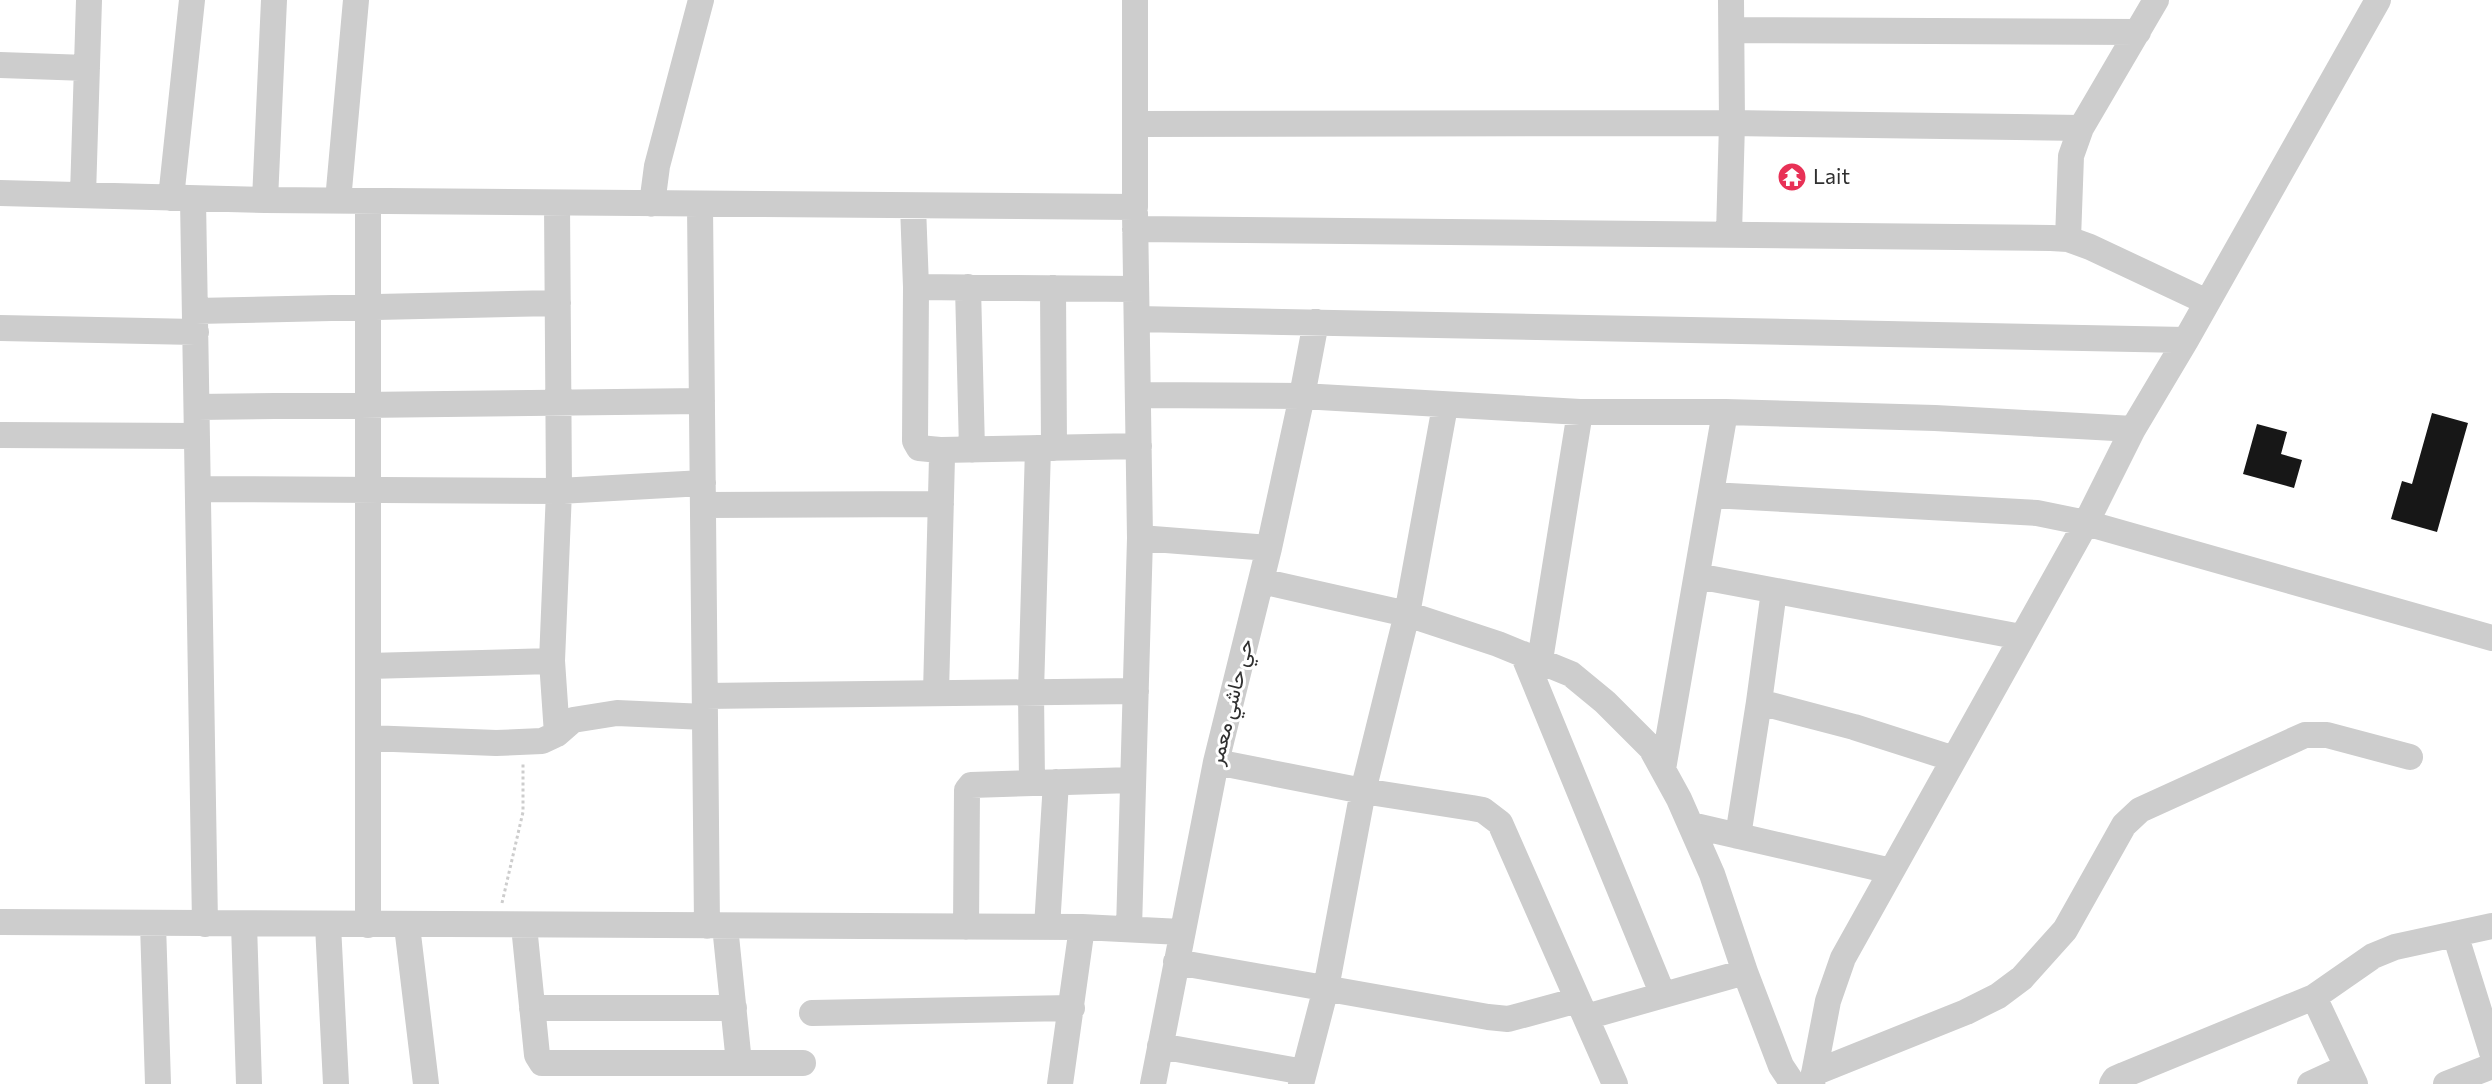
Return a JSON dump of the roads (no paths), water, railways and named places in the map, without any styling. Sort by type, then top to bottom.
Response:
[{"type":"street","points":[[83,195],[88,0]]},
{"type":"street","points":[[192,0],[182,199],[195,321],[205,924]]},
{"type":"street","points":[[265,200],[274,0]]},
{"type":"street","points":[[338,201],[356,0]]},
{"type":"street","points":[[652,204],[657,166],[700,0]]},
{"type":"street","points":[[1129,929],[1140,538],[1135,218],[1135,0]]},
{"type":"street","points":[[1729,234],[1732,123],[1731,0]]},
{"type":"street","points":[[2068,239],[2071,156],[2081,128],[2156,0]]},
{"type":"street","points":[[1806,1080],[1828,1001],[1843,958],[2086,523],[2133,429],[2186,340],[2378,0]]},
{"type":"street","points":[[1731,30],[2138,32]]},
{"type":"street","points":[[0,65],[87,68]]},
{"type":"street","points":[[1135,124],[1732,123],[2081,128]]},
{"type":"street","points":[[0,193],[182,199],[913,206],[1135,218],[1729,234],[2068,239],[2207,302]]},
{"type":"street","points":[[368,201],[368,925]]},
{"type":"street","points":[[557,203],[559,491],[552,661],[557,734]]},
{"type":"street","points":[[700,205],[705,706],[716,926],[734,1008],[739,1063]]},
{"type":"street","points":[[913,206],[916,287],[915,441],[919,448],[972,450],[1139,446]]},
{"type":"street","points":[[916,287],[1136,289]]},
{"type":"street","points":[[968,288],[972,450]]},
{"type":"street","points":[[1047,927],[1044,782],[1031,692],[1053,288]]},
{"type":"street","points":[[0,328],[195,321],[368,306],[558,303]]},
{"type":"street","points":[[1137,319],[2186,340]]},
{"type":"street","name":"حي حاشي معمر","points":[[1153,1084],[1216,762],[1269,548],[1316,322]]},
{"type":"street","points":[[1138,395],[1302,396],[1580,412],[1725,412],[1935,418],[2133,429]]},
{"type":"street","points":[[197,407],[702,401]]},
{"type":"street","points":[[1160,1046],[1303,1078],[1326,988],[1363,791],[1407,614],[1445,406]]},
{"type":"street","points":[[1580,412],[1532,657],[1663,995]]},
{"type":"street","points":[[1663,769],[1725,412]]},
{"type":"street","points":[[0,435],[197,436]]},
{"type":"street","points":[[936,693],[941,450]]},
{"type":"street","points":[[198,489],[559,491],[703,494],[941,504]]},
{"type":"street","points":[[1711,495],[2037,513],[2086,523],[2492,638]]},
{"type":"street","points":[[1140,538],[1269,548]]},
{"type":"street","points":[[1697,576],[2021,638]]},
{"type":"street","points":[[1261,581],[1407,614],[1532,657],[1571,674],[1596,694],[1651,748],[1663,769],[1712,874],[1745,972],[1781,1066],[1806,1080]]},
{"type":"street","points":[[1738,836],[1774,591]]},
{"type":"street","points":[[368,666],[552,661]]},
{"type":"street","points":[[368,738],[495,743],[542,741],[557,734],[573,720],[617,713],[936,693],[1136,691]]},
{"type":"street","points":[[1759,702],[1854,727],[1954,759]]},
{"type":"street","points":[[1806,1080],[1966,1012],[1998,996],[2022,978],[2065,930],[2124,825],[2140,810],[2305,735],[2327,735],[2410,757]]},
{"type":"street","points":[[1216,762],[1363,791],[1483,810],[1500,823],[1582,1009],[1610,1082]]},
{"type":"street","points":[[966,927],[967,790],[971,785],[976,783],[1133,780]]},
{"type":"street","points":[[1691,825],[1891,871]]},
{"type":"street","points":[[0,922],[407,926],[1082,927],[1181,932]]},
{"type":"street","points":[[153,924],[158,1084]]},
{"type":"street","points":[[244,924],[249,1084]]},
{"type":"street","points":[[328,925],[336,1084]]},
{"type":"street","points":[[407,926],[426,1084]]},
{"type":"street","points":[[524,926],[537,1055],[542,1063],[609,1074],[739,1063],[803,1063]]},
{"type":"street","points":[[2112,1084],[2115,1079],[2124,1075],[2314,997],[2373,956],[2395,947],[2492,926]]},
{"type":"street","points":[[1060,1084],[1082,927]]},
{"type":"street","points":[[2455,934],[2492,1052]]},
{"type":"street","points":[[1176,962],[1498,1018],[1582,1009],[1663,995],[1745,972]]},
{"type":"street","points":[[2310,1084],[2351,1076],[2314,997]]},
{"type":"street","points":[[532,1008],[734,1008]]},
{"type":"street","points":[[812,1013],[1072,1008]]},
{"type":"street","points":[[2446,1084],[2492,1066]]},
{"type":"place","name":"Lait","points":[[1792,177]]}]
